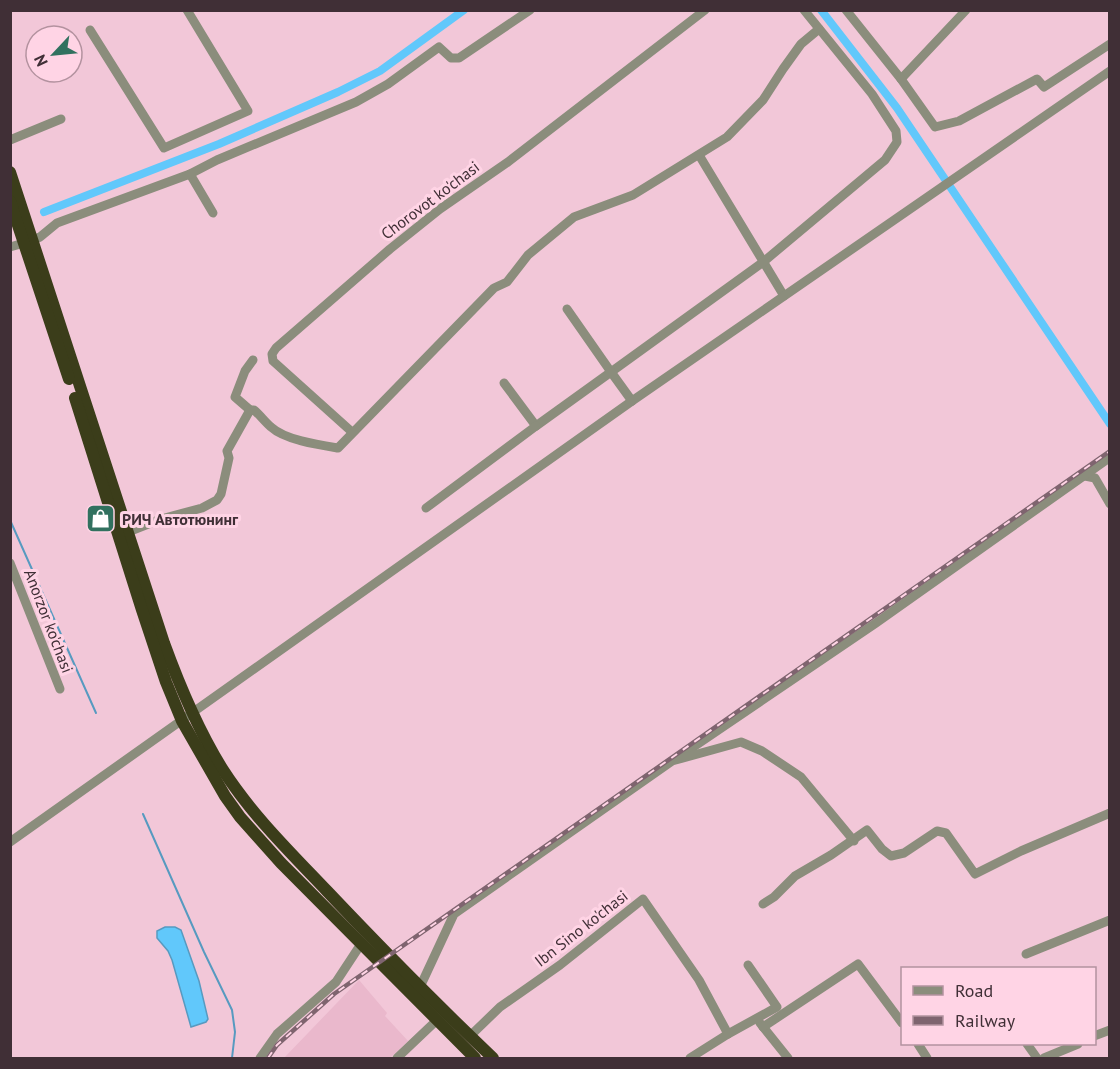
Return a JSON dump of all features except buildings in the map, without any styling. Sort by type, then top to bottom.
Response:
[{"type":"highway","points":[[10,172],[14,196],[128,532],[187,717],[225,796],[240,817],[281,863],[475,1059]]},
{"type":"highway","points":[[29,241],[94,458],[166,682],[225,772],[274,836],[493,1059]]},
{"type":"street","points":[[90,30],[164,148],[248,111],[187,10]]},
{"type":"street","points":[[10,247],[40,237],[57,223],[190,174],[217,160],[356,102],[388,84],[440,47],[451,58],[459,58],[530,10]]},
{"type":"street","name":"Chorovot ko'chasi","points":[[352,432],[273,361],[272,354],[276,348],[390,249],[440,209],[508,162],[705,10]]},
{"type":"street","points":[[426,508],[762,263],[885,160],[897,142],[896,131],[872,94],[804,10]]},
{"type":"street","points":[[846,10],[935,127],[959,121],[1037,79],[1044,87],[1110,44]]},
{"type":"street","points":[[901,80],[966,10]]},
{"type":"street","points":[[253,360],[245,371],[235,397],[279,432],[313,444],[338,448],[494,288],[507,282],[528,255],[545,240],[574,217],[633,195],[727,137],[763,100],[801,44],[819,29]]},
{"type":"street","points":[[10,842],[632,401],[1110,71]]},
{"type":"street","points":[[10,140],[61,120]]},
{"type":"street","points":[[699,155],[762,263],[784,296]]},
{"type":"street","points":[[190,174],[213,213]]},
{"type":"street","points":[[567,309],[632,401]]},
{"type":"street","points":[[504,383],[536,426]]},
{"type":"street","points":[[128,532],[161,519],[201,508],[217,500],[221,494],[229,458],[227,450],[250,410]]},
{"type":"street","points":[[420,987],[454,914],[672,761],[876,623],[1109,458]]},
{"type":"street","points":[[1085,476],[1095,478],[1110,504]]},
{"type":"street","name":"Anorzor ko'chasi","points":[[10,563],[60,689]]},
{"type":"street","points":[[672,761],[741,742],[762,751],[801,777],[854,841]]},
{"type":"street","points":[[763,904],[774,897],[795,876],[854,841],[867,830],[882,849],[891,856],[904,853],[937,831],[946,833],[975,874],[1021,851],[1110,813]]},
{"type":"street","name":"Ibn Sino ko'chasi","points":[[470,1036],[500,1007],[560,964],[643,898],[699,980],[728,1034]]},
{"type":"street","points":[[1026,954],[1110,920]]},
{"type":"street","points":[[260,1059],[277,1034],[336,982],[361,944]]},
{"type":"street","points":[[690,1059],[728,1034],[759,1023],[858,964],[901,1020]]},
{"type":"street","points":[[748,965],[777,1007],[759,1023]]},
{"type":"street","points":[[397,1059],[436,1021]]},
{"type":"street","points":[[759,1023],[788,1059]]},
{"type":"street","points":[[1096,1036],[1110,1030]]},
{"type":"street","points":[[919,1045],[927,1059]]},
{"type":"street","points":[[1028,1045],[1037,1059]]},
{"type":"street","points":[[1044,1059],[1076,1045]]},
{"type":"shaded area","points":[[359,980],[387,1013],[385,1016],[408,1041],[390,1058],[284,1058]]},
{"type":"water","points":[[165,927],[175,927],[181,930],[199,981],[208,1019],[206,1022],[191,1027],[172,960],[157,938],[157,931]]},
{"type":"waterway","points":[[44,212],[219,144],[338,92],[380,71],[464,10]]},
{"type":"waterway","points":[[821,10],[897,108],[1110,424]]},
{"type":"waterway","points":[[10,520],[96,713]]},
{"type":"waterway","points":[[143,814],[232,1010],[235,1032],[232,1058]]},
{"type":"railway","points":[[268,1058],[277,1045],[334,994],[1110,451]]},
{"type":"place","name":"РИЧ Автотюнинг","points":[[101,519]]}]
